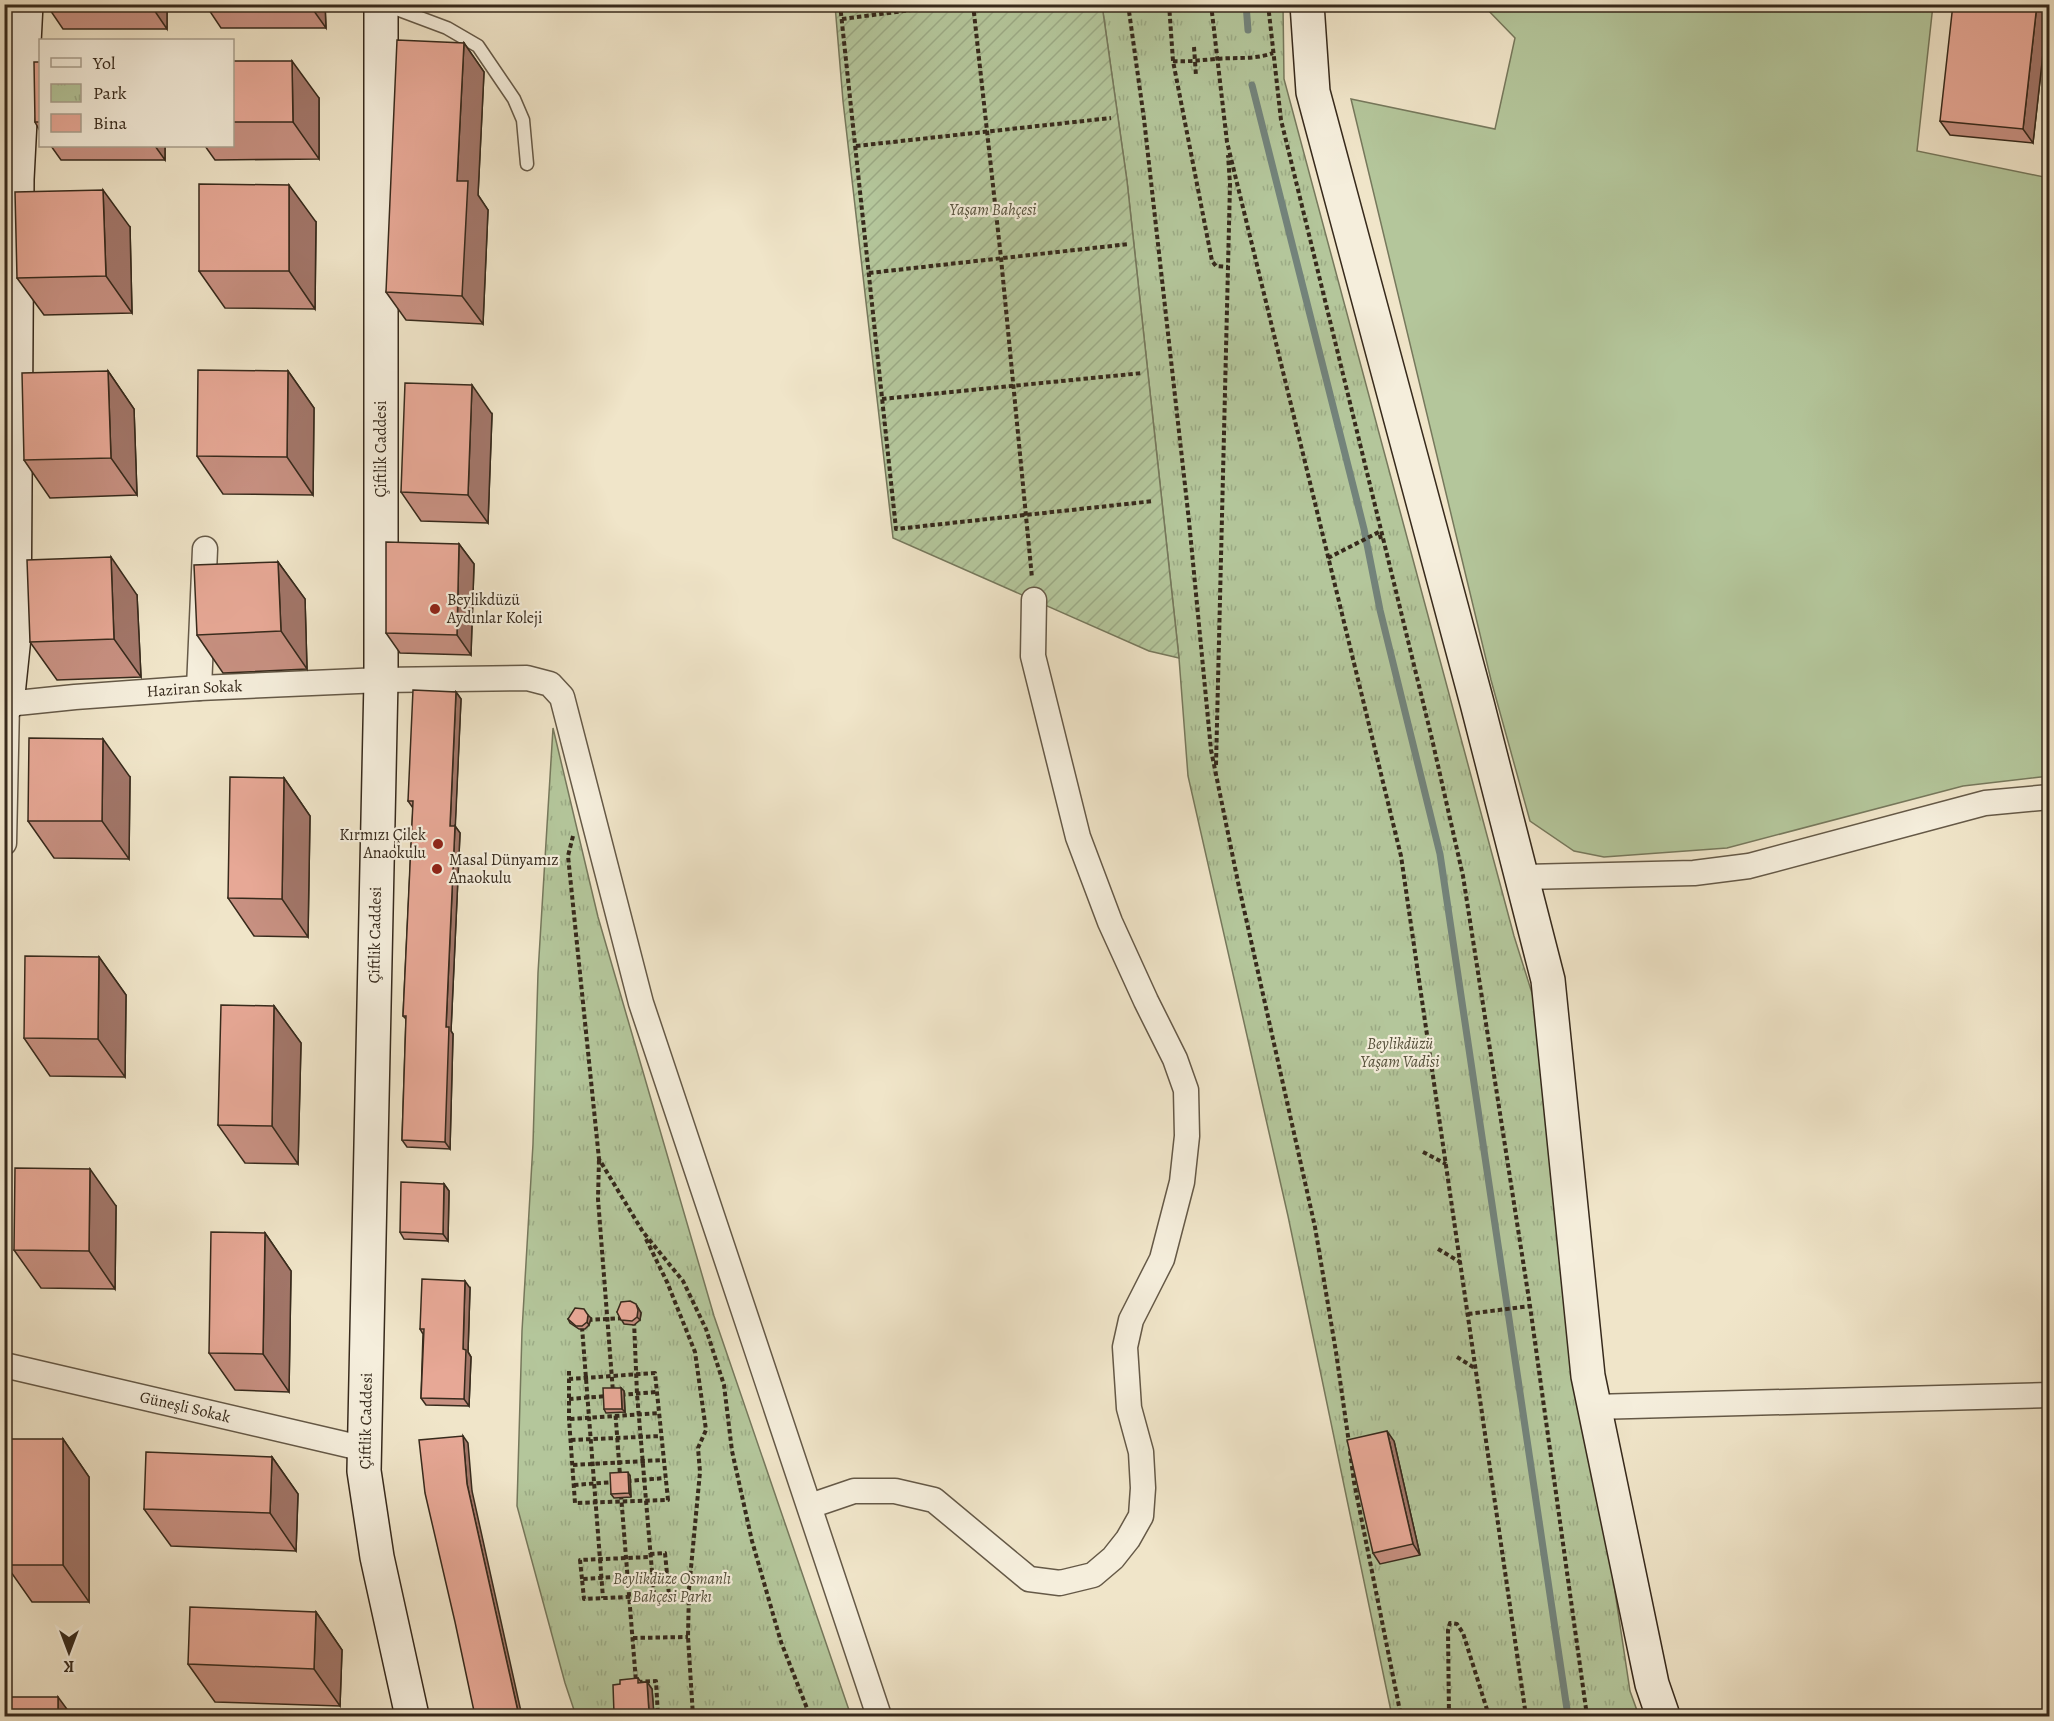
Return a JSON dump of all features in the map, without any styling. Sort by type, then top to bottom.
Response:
[{"type":"street","points":[[4,843],[5,704],[14,637],[17,179],[26,4]]},
{"type":"street","name":"Çiftlik Caddesi","points":[[382,4],[381,680],[364,1471],[376,1557],[412,1716]]},
{"type":"street","points":[[1307,4],[1312,92],[1548,980],[1588,1376],[1652,1684],[1664,1716]]},
{"type":"street","points":[[199,688],[205,549]]},
{"type":"street","points":[[810,1506],[854,1491],[895,1491],[934,1500],[1029,1579],[1060,1583],[1092,1575],[1113,1558],[1128,1539],[1141,1516],[1142,1452],[1129,1408],[1125,1347],[1131,1320],[1162,1259],[1182,1182],[1187,1136],[1186,1090],[1175,1059],[1110,922],[1078,837],[1033,656],[1034,600]]},
{"type":"street","name":"Haziran Sokak","points":[[5,704],[199,688],[381,680],[526,678],[550,684],[562,697],[641,1003],[879,1716]]},
{"type":"street","points":[[1522,877],[1694,873],[1749,866],[1985,803],[2049,797]]},
{"type":"street","name":"Güneşli Sokak","points":[[4,1365],[365,1449]]},
{"type":"street","points":[[1593,1407],[2049,1395]]},
{"type":"lane","points":[[382,4],[447,28],[478,46],[514,99],[523,120],[527,164]]},
{"type":"path","points":[[840,4],[896,529],[1026,513],[1154,501]]},
{"type":"path","points":[[842,19],[958,4]]},
{"type":"path","points":[[974,4],[1034,600]]},
{"type":"path","points":[[1128,4],[1147,142],[1215,777],[1315,1227],[1336,1352],[1354,1482],[1401,1716]]},
{"type":"path","points":[[1169,4],[1173,61],[1212,261],[1216,266],[1228,267]]},
{"type":"path","points":[[1211,4],[1230,184],[1215,777]]},
{"type":"path","points":[[1268,4],[1281,120],[1388,556],[1463,876],[1530,1306],[1587,1716]]},
{"type":"path","points":[[1194,47],[1196,76]]},
{"type":"path","points":[[1173,61],[1258,58],[1273,53]]},
{"type":"path","points":[[856,146],[1111,118]]},
{"type":"path","points":[[1227,142],[1401,856],[1526,1716]]},
{"type":"path","points":[[869,273],[1129,244]]},
{"type":"path","points":[[882,399],[1142,373]]},
{"type":"path","points":[[1328,558],[1379,532],[1388,556]]},
{"type":"path","points":[[576,826],[568,856],[599,1159],[598,1199],[614,1396]]},
{"type":"path","points":[[1424,1152],[1446,1164]]},
{"type":"path","points":[[599,1159],[643,1232],[667,1282],[695,1352],[706,1430],[698,1448],[700,1472],[692,1549],[688,1638],[693,1716]]},
{"type":"path","points":[[643,1232],[683,1281],[706,1329],[724,1385],[732,1451],[752,1540],[781,1642],[810,1716]]},
{"type":"path","points":[[1438,1249],[1461,1262]]},
{"type":"path","points":[[1468,1314],[1530,1306]]},
{"type":"path","points":[[603,1598],[582,1320],[633,1318],[654,1595]]},
{"type":"path","points":[[1457,1357],[1476,1370]]},
{"type":"path","points":[[569,1371],[569,1379],[569,1399],[575,1503],[668,1500],[655,1373],[569,1379]]},
{"type":"path","points":[[569,1399],[656,1392]]},
{"type":"path","points":[[614,1406],[620,1482]]},
{"type":"path","points":[[570,1419],[659,1413]]},
{"type":"path","points":[[571,1440],[661,1436]]},
{"type":"path","points":[[573,1465],[663,1460]]},
{"type":"path","points":[[574,1485],[665,1478]]},
{"type":"path","points":[[621,1492],[636,1682]]},
{"type":"path","points":[[665,1554],[669,1594],[584,1599],[580,1560],[650,1555],[665,1554]]},
{"type":"path","points":[[582,1579],[667,1574]]},
{"type":"path","points":[[1449,1716],[1450,1623],[1457,1624],[1463,1633],[1489,1716]]},
{"type":"path","points":[[633,1638],[688,1638]]},
{"type":"path","points":[[626,1683],[656,1681],[658,1716]]},
{"type":"green space","name":"Yaşam Bahçesi","points":[[835,5],[1102,5],[1127,181],[1179,658],[1149,651],[893,538],[843,101]]},
{"type":"green space","name":"Beylikdüzü Yaşam Vadisi","points":[[1102,5],[1283,5],[1284,79],[1514,936],[1542,1025],[1585,1393],[1630,1691],[1639,1716],[1392,1716],[1288,1216],[1188,776],[1179,658],[1127,181]]},
{"type":"green space","points":[[1483,5],[1933,5],[1917,151],[2049,178],[2049,776],[1963,786],[1727,848],[1604,857],[1574,851],[1530,821],[1491,680],[1351,99],[1495,129],[1515,38]]},
{"type":"green space","name":"Beylikdüze Osmanlı Bahçesi Parkı","points":[[553,728],[598,917],[714,1316],[851,1716],[576,1716],[565,1683],[517,1506],[522,1331],[533,1144],[538,973]]},
{"type":"building","points":[[1953,4],[2037,4],[2023,129],[1940,121]]},
{"type":"building","points":[[397,40],[464,43],[457,181],[468,181],[462,296],[386,292]]},
{"type":"building","points":[[234,61],[292,61],[293,122],[234,122]]},
{"type":"building","points":[[34,62],[39,62],[39,122],[35,122]]},
{"type":"building","points":[[199,184],[289,185],[289,271],[199,271]]},
{"type":"building","points":[[103,190],[106,276],[17,278],[15,192]]},
{"type":"building","points":[[198,370],[288,371],[287,457],[197,456]]},
{"type":"building","points":[[108,371],[111,458],[24,460],[22,373]]},
{"type":"building","points":[[405,383],[472,385],[468,495],[401,492]]},
{"type":"building","name":"Beylikdüzü Aydınlar Koleji","points":[[386,542],[459,544],[457,635],[386,633]]},
{"type":"building","points":[[111,557],[114,639],[30,642],[27,560]]},
{"type":"building","points":[[278,562],[281,631],[197,635],[194,565]]},
{"type":"building","points":[[413,690],[456,692],[450,826],[455,826],[446,1027],[449,1027],[445,1142],[402,1140],[406,1016],[403,1016],[413,801],[408,801]]},
{"type":"building","points":[[29,738],[103,739],[102,821],[28,821]]},
{"type":"building","points":[[230,777],[284,778],[282,899],[228,898]]},
{"type":"building","points":[[25,956],[99,957],[98,1039],[24,1038]]},
{"type":"building","points":[[221,1005],[274,1006],[272,1126],[218,1125]]},
{"type":"building","points":[[15,1168],[90,1169],[89,1251],[14,1250]]},
{"type":"building","points":[[401,1182],[444,1184],[443,1234],[400,1232]]},
{"type":"building","points":[[211,1232],[265,1233],[263,1354],[209,1353]]},
{"type":"building","points":[[422,1279],[465,1281],[464,1399],[421,1398],[424,1329],[420,1329]]},
{"type":"building","points":[[630,1301],[636,1304],[637,1317],[632,1321],[621,1320],[617,1312],[621,1302]]},
{"type":"building","points":[[575,1308],[584,1309],[588,1315],[587,1322],[582,1326],[576,1326],[568,1319]]},
{"type":"building","points":[[603,1388],[621,1388],[622,1409],[604,1409]]},
{"type":"building","points":[[1387,1431],[1413,1544],[1373,1553],[1347,1440]]},
{"type":"building","points":[[463,1436],[467,1484],[519,1716],[475,1716],[425,1493],[419,1440]]},
{"type":"building","points":[[6,1439],[63,1439],[63,1565],[6,1565]]},
{"type":"building","points":[[146,1452],[272,1457],[270,1513],[144,1509]]},
{"type":"building","points":[[628,1472],[629,1493],[611,1494],[610,1473]]},
{"type":"building","points":[[190,1607],[316,1612],[314,1669],[188,1664]]},
{"type":"building","points":[[638,1678],[638,1683],[647,1682],[649,1712],[641,1712],[641,1716],[614,1714],[613,1685],[620,1684],[620,1680]]},
{"type":"building","points":[[4,1697],[58,1697],[58,1716],[4,1716]]},
{"type":"waterway","points":[[1246,4],[1248,30]]},
{"type":"waterway","points":[[1252,85],[1364,529],[1380,610],[1440,854],[1568,1716]]},
{"type":"place","name":"Beylikdüzü Aydınlar Koleji","points":[[435,609]]},
{"type":"place","name":"Kırmızı Çilek Anaokulu","points":[[438,844]]},
{"type":"place","name":"Masal Dünyamız Anaokulu","points":[[437,869]]}]
